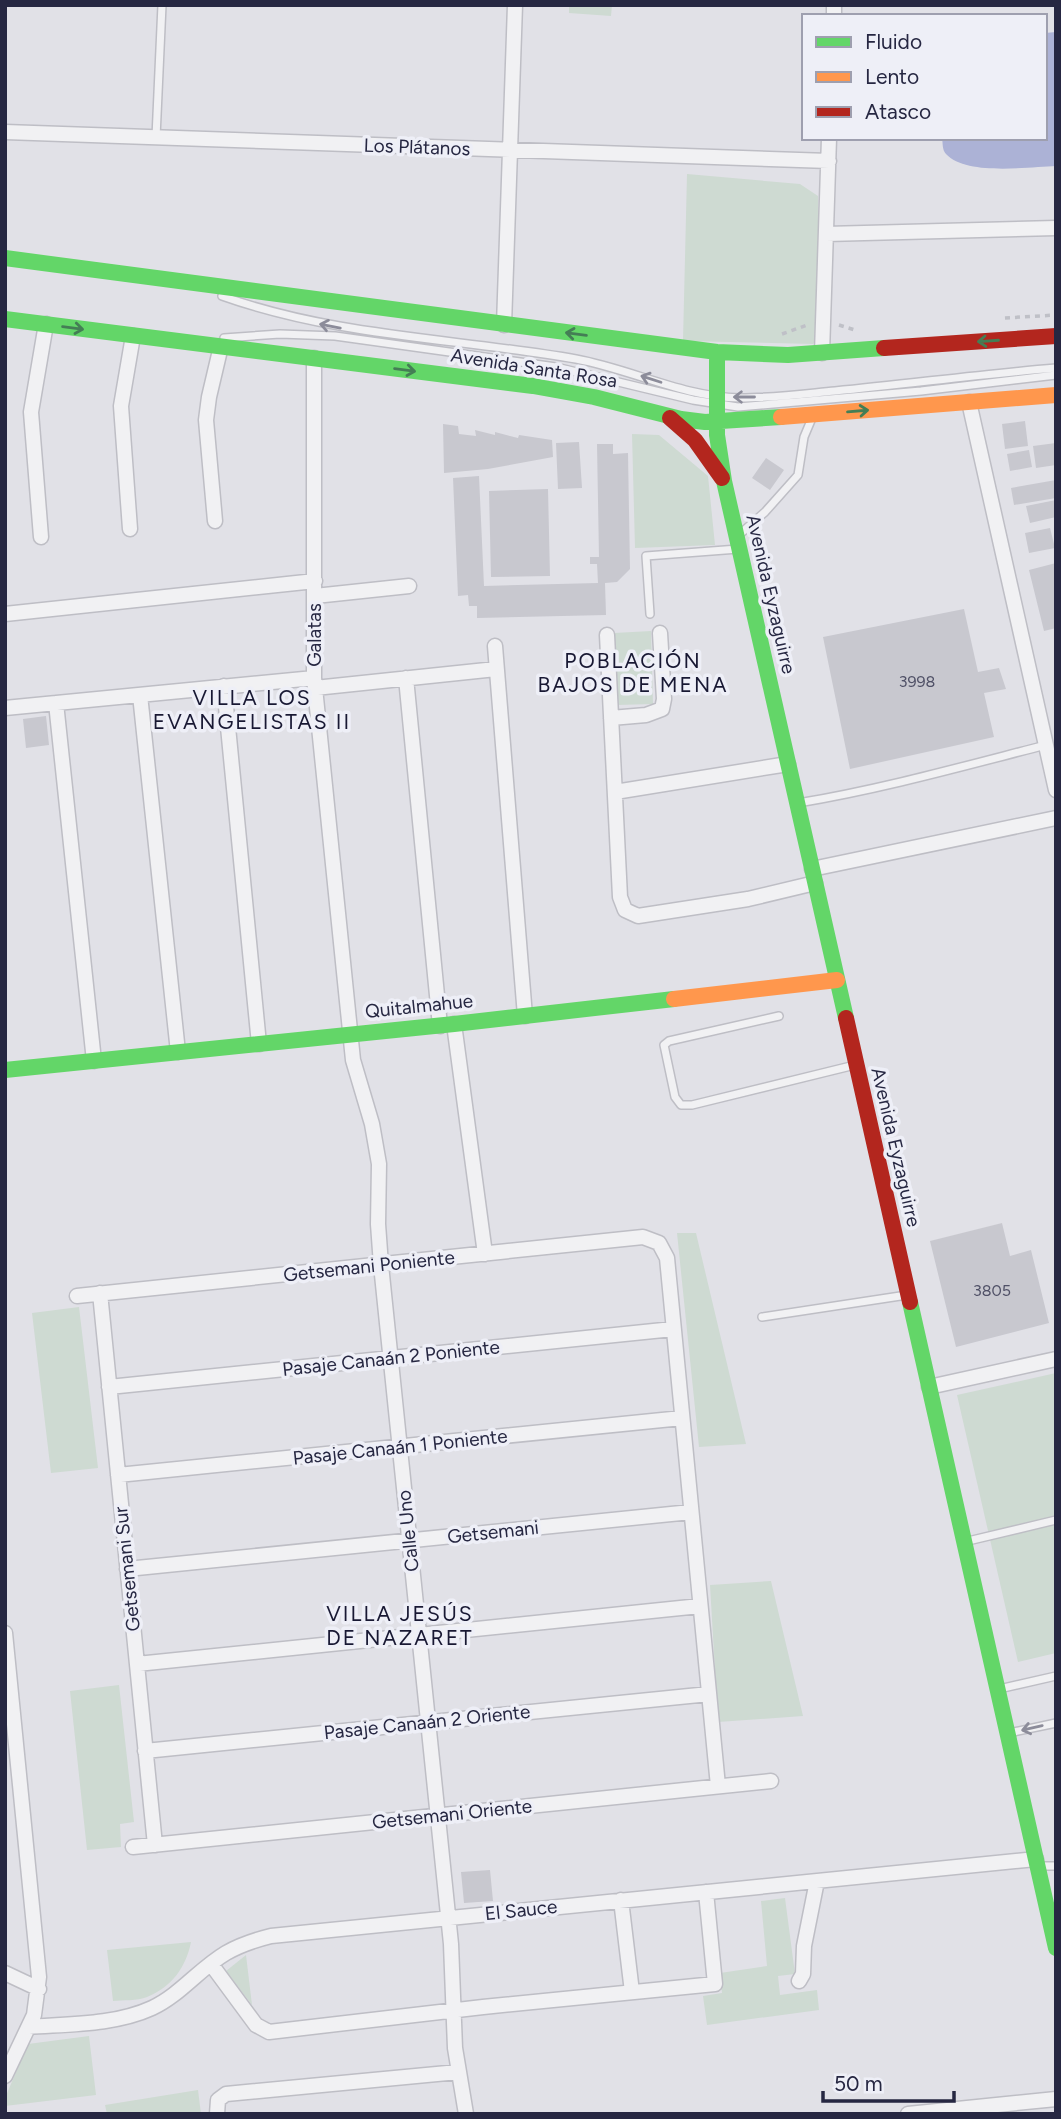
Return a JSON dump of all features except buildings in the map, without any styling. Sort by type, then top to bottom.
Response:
[{"type":"main road","name":"Avenida Santa Rosa","points":[[5,258],[717,352],[768,355],[822,353],[1056,336]]},
{"type":"main road","name":"Avenida Santa Rosa","points":[[5,319],[533,386],[594,397],[691,421],[717,408],[813,415],[1056,395]]},
{"type":"main road","name":"Avenida Eyzaguirre","points":[[717,352],[717,408],[724,481],[1056,1948]]},
{"type":"main road","points":[[669,416],[695,440],[724,481]]},
{"type":"main road","name":"Quitalmahue","points":[[5,1070],[447,1025],[837,980]]},
{"type":"street","points":[[504,325],[515,5]]},
{"type":"street","name":"Los Plátanos","points":[[5,132],[829,162]]},
{"type":"street","points":[[822,353],[830,140]]},
{"type":"street","points":[[826,234],[1056,228]]},
{"type":"street","points":[[41,537],[31,425],[33,397],[46,324]]},
{"type":"street","points":[[130,529],[121,406],[133,336]]},
{"type":"street","points":[[215,521],[206,420],[221,346]]},
{"type":"street","name":"Galatas","points":[[314,358],[315,683],[350,1035]]},
{"type":"street","points":[[969,402],[1056,790]]},
{"type":"street","points":[[5,614],[315,581]]},
{"type":"street","points":[[314,596],[409,586]]},
{"type":"street","points":[[611,718],[646,715],[662,709],[664,699],[660,633]]},
{"type":"street","points":[[607,635],[620,897],[625,910],[638,916],[748,900],[813,876],[1056,818]]},
{"type":"street","points":[[495,646],[525,1016]]},
{"type":"street","points":[[5,708],[224,687],[406,678],[496,669]]},
{"type":"street","points":[[406,678],[447,1025],[485,1254]]},
{"type":"street","points":[[224,687],[259,1044]]},
{"type":"street","points":[[140,695],[178,1052]]},
{"type":"street","points":[[56,703],[94,1061]]},
{"type":"street","points":[[615,792],[788,764]]},
{"type":"street","name":"Calle Uno","points":[[350,1035],[354,1068],[378,1152],[381,1265],[448,1917],[458,2072],[466,2114]]},
{"type":"street","name":"Getsemani Poniente","points":[[77,1296],[643,1237],[659,1243],[667,1258],[673,1328]]},
{"type":"street","name":"Getsemani Sur","points":[[100,1293],[155,1844]]},
{"type":"street","points":[[673,1328],[718,1786]]},
{"type":"street","name":"Pasaje Canaán 2 Poniente","points":[[109,1387],[673,1328]]},
{"type":"street","points":[[929,1387],[1056,1359]]},
{"type":"street","name":"Pasaje Canaán 1 Poniente","points":[[118,1475],[682,1418]]},
{"type":"street","name":"Getsemani","points":[[127,1569],[691,1512]]},
{"type":"street","points":[[137,1664],[700,1606]]},
{"type":"street","points":[[5,1633],[38,1989],[34,2015],[5,2076]]},
{"type":"street","name":"Pasaje Canaán 2 Oriente","points":[[145,1751],[709,1694]]},
{"type":"street","name":"Getsemani Oriente","points":[[133,1847],[771,1781]]},
{"type":"street","name":"El Sauce","points":[[29,2027],[110,2020],[138,2014],[163,2002],[211,1964],[243,1945],[271,1936],[817,1881],[1037,1863]]},
{"type":"street","points":[[799,1981],[803,1974],[804,1946],[817,1881]]},
{"type":"street","points":[[211,1964],[256,2025],[269,2032],[715,1984],[706,1892]]},
{"type":"street","points":[[621,1900],[632,1992]]},
{"type":"street","points":[[5,1973],[38,1989]]},
{"type":"street","points":[[217,2114],[219,2097],[226,2094],[458,2072]]},
{"type":"street","points":[[908,2114],[1056,2099]]},
{"type":"lane","points":[[156,137],[162,5]]},
{"type":"lane","points":[[187,283],[260,309],[322,324],[575,359],[624,370],[697,393],[717,408]]},
{"type":"lane","points":[[192,342],[279,334],[335,336],[556,367],[717,408],[1056,375]]},
{"type":"lane","points":[[717,408],[739,398],[1056,368]]},
{"type":"lane","points":[[650,614],[646,556],[738,543],[798,475],[804,437],[813,415]]},
{"type":"lane","points":[[797,803],[966,767],[1046,745]]},
{"type":"lane","points":[[779,1016],[669,1041],[664,1045],[675,1097],[681,1105],[692,1105],[856,1065]]},
{"type":"lane","points":[[762,1317],[908,1295]]},
{"type":"lane","points":[[964,1542],[1056,1520]]},
{"type":"lane","points":[[997,1690],[1056,1675]]},
{"type":"lane","points":[[1007,1734],[1056,1723]]},
{"type":"lane","points":[[1037,1863],[1056,1866]]},
{"type":"path","points":[[1003,319],[1056,315]]},
{"type":"path","points":[[776,334],[785,334],[804,324],[823,323],[855,330]]},
{"type":"shaded area","points":[[569,5],[612,5],[611,16],[569,13]]},
{"type":"shaded area","points":[[687,174],[800,184],[818,196],[820,336],[813,344],[683,341]]},
{"type":"shaded area","points":[[632,434],[659,435],[708,476],[715,545],[635,548]]},
{"type":"shaded area","points":[[651,631],[653,704],[617,705],[614,633]]},
{"type":"shaded area","points":[[677,1233],[696,1233],[746,1444],[699,1447]]},
{"type":"shaded area","points":[[79,1307],[98,1468],[51,1473],[32,1313]]},
{"type":"shaded area","points":[[1056,1373],[1056,1653],[1018,1662],[957,1395]]},
{"type":"shaded area","points":[[771,1581],[803,1716],[718,1722],[710,1585]]},
{"type":"shaded area","points":[[119,1685],[134,1822],[120,1824],[121,1847],[87,1850],[70,1691]]},
{"type":"shaded area","points":[[785,1898],[795,1974],[778,1976],[780,1995],[817,1990],[819,2010],[707,2025],[703,1996],[722,1993],[720,1973],[767,1966],[761,1901]]},
{"type":"shaded area","points":[[191,1942],[186,1960],[164,1988],[143,1998],[113,2001],[107,1950]]},
{"type":"shaded area","points":[[246,1955],[252,2005],[226,1971]]},
{"type":"shaded area","points":[[89,2036],[96,2095],[5,2106],[5,2098],[28,2044]]},
{"type":"shaded area","points":[[198,2090],[201,2114],[107,2114],[105,2105]]},
{"type":"water","points":[[1056,32],[1056,166],[998,169],[955,161],[946,154],[942,140],[1047,140],[1047,33]]},
{"type":"traffic: fast","points":[[5,258],[717,352],[788,355],[884,348]]},
{"type":"traffic: fast","points":[[5,319],[533,386],[594,397],[681,419],[705,422],[781,417]]},
{"type":"traffic: fast","points":[[717,352],[717,435],[724,481],[846,1018]]},
{"type":"traffic: fast","points":[[5,1070],[674,999]]},
{"type":"traffic: fast","points":[[910,1302],[1056,1948]]},
{"type":"traffic: slow","points":[[781,417],[1056,395]]},
{"type":"traffic: slow","points":[[674,999],[837,980]]},
{"type":"traffic: jam","points":[[884,348],[1056,336]]},
{"type":"traffic: jam","points":[[670,418],[695,440],[722,478]]},
{"type":"traffic: jam","points":[[846,1018],[910,1302]]},
{"type":"district","name":"POBLACIÓN BAJOS DE MENA","points":[[633,672]]},
{"type":"district","name":"VILLA LOS EVANGELISTAS II","points":[[252,709]]},
{"type":"district","name":"VILLA JESÚS DE NAZARET","points":[[400,1625]]}]
